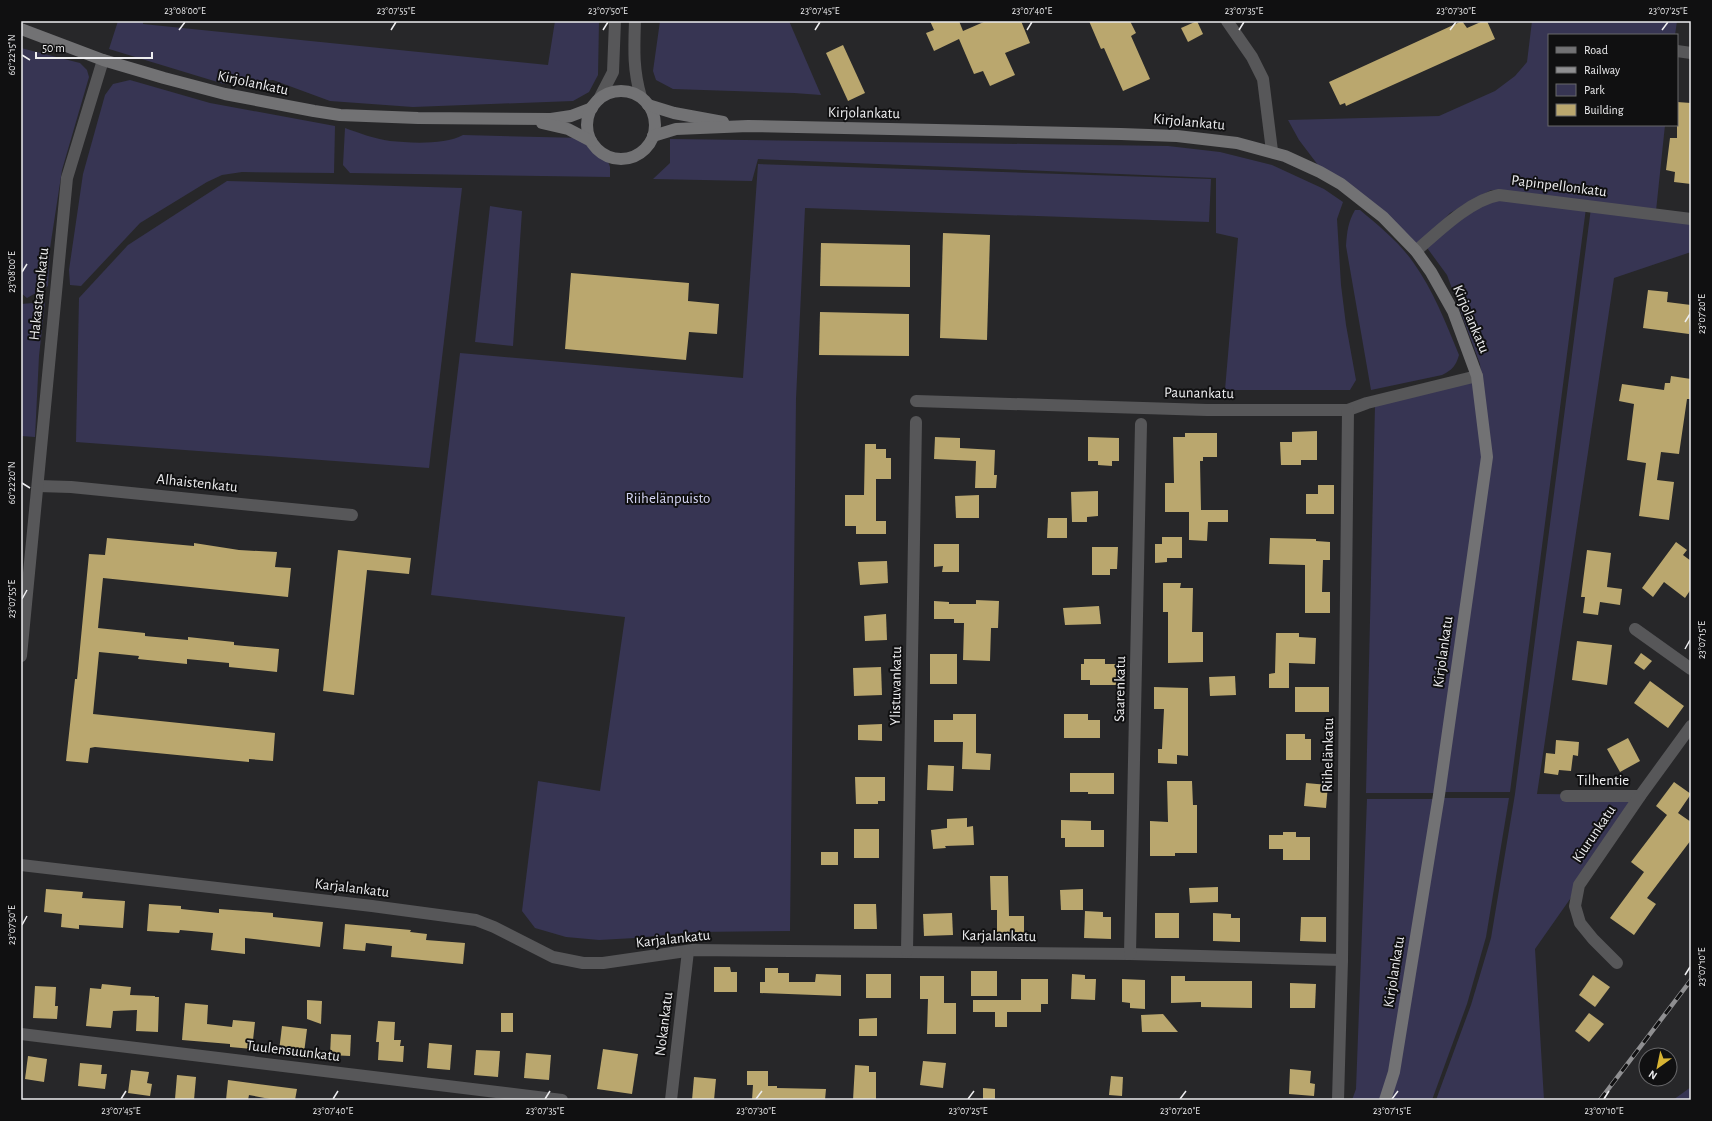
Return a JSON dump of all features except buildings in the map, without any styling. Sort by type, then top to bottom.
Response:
[{"type":"main road","name":"Kirjolankatu","points":[[21,28],[103,60],[164,78],[225,94],[340,115],[418,118],[487,117],[551,119],[571,116],[595,103]]},
{"type":"main road","points":[[621,91],[631,93],[645,101],[653,114],[655,125],[653,136],[648,145],[640,152],[630,157],[620,158],[608,156],[598,150],[591,141],[587,130],[588,118],[595,103],[609,93],[621,91]]},
{"type":"main road","name":"Kirjolankatu","points":[[645,101],[674,113],[748,126]]},
{"type":"main road","name":"Kirjolankatu","points":[[487,117],[551,124],[568,129],[591,141]]},
{"type":"main road","name":"Kirjolankatu","points":[[653,136],[676,129],[748,126],[1177,136],[1237,143],[1272,151],[1301,163],[1341,184],[1383,217],[1416,251],[1431,272],[1450,304],[1476,376],[1487,457],[1439,795],[1394,1072],[1385,1100]]},
{"type":"street","points":[[595,103],[613,72],[616,21]]},
{"type":"street","points":[[635,21],[635,79],[645,101]]},
{"type":"street","points":[[1227,21],[1252,57],[1263,79],[1272,151]]},
{"type":"street","points":[[1678,51],[1691,53]]},
{"type":"street","name":"Hakastaronkatu","points":[[21,656],[25,569],[38,486],[45,393],[67,178],[103,60]]},
{"type":"street","name":"Papinpellonkatu","points":[[1416,251],[1446,225],[1473,206],[1491,197],[1499,195],[1691,219]]},
{"type":"street","name":"Paunankatu","points":[[916,401],[1207,410],[1348,410],[1367,403],[1476,376]]},
{"type":"street","name":"Riihelänkatu","points":[[1338,1100],[1342,960],[1348,410]]},
{"type":"street","name":"Ylistuvankatu","points":[[907,951],[916,422]]},
{"type":"street","name":"Saarenkatu","points":[[1130,954],[1141,424]]},
{"type":"street","name":"Alhaistenkatu","points":[[38,486],[71,487],[352,515]]},
{"type":"street","points":[[1635,629],[1691,669]]},
{"type":"street","name":"Kiurunkatu","points":[[1617,963],[1592,939],[1580,923],[1575,906],[1579,885],[1640,796],[1691,726]]},
{"type":"street","name":"Tilhentie","points":[[1566,796],[1640,796]]},
{"type":"street","name":"Karjalankatu","points":[[21,865],[372,906],[476,920],[494,927],[546,954],[568,961],[583,963],[603,963],[693,950],[1130,954],[1342,960]]},
{"type":"street","name":"Nokankatu","points":[[671,1100],[688,951]]},
{"type":"street","name":"Tuulensuunkatu","points":[[21,1034],[562,1100]]},
{"type":"green space","points":[[118,21],[143,21],[143,24],[548,65],[555,21],[599,21],[598,75],[589,92],[573,101],[413,107],[330,101],[273,80],[224,84],[109,49]]},
{"type":"green space","points":[[660,21],[789,21],[821,95],[673,89],[656,80],[653,71]]},
{"type":"green space","points":[[1532,21],[1677,21],[1675,34],[1548,34],[1548,126],[1665,126],[1656,211],[1491,190],[1450,213],[1418,248],[1321,169],[1299,140],[1288,120],[1439,116],[1495,91],[1515,76],[1527,62]]},
{"type":"green space","points":[[21,48],[80,63],[87,70],[89,77],[62,170],[50,248],[48,286],[27,298],[21,293]]},
{"type":"green space","points":[[130,80],[210,103],[335,126],[334,173],[242,172],[222,175],[207,182],[140,223],[81,286],[70,285],[69,270],[83,174],[105,95],[113,84]]},
{"type":"green space","points":[[345,128],[379,139],[407,142],[437,142],[463,135],[583,138],[607,158],[610,167],[610,177],[350,173],[343,165]]},
{"type":"green space","points":[[670,139],[1168,146],[1220,152],[1272,165],[1324,189],[1343,202],[1337,219],[1341,285],[1346,325],[1356,380],[1350,390],[1225,390],[1238,238],[1216,233],[1216,178],[758,159],[752,181],[653,179],[670,163]]},
{"type":"green space","name":"Riihelänpuisto","points":[[758,164],[1211,179],[1209,222],[805,208],[796,399],[790,931],[692,932],[599,940],[566,937],[535,928],[522,911],[538,781],[600,791],[625,617],[431,595],[460,353],[743,378]]},
{"type":"green space","points":[[227,181],[462,188],[429,468],[76,442],[79,298],[128,245]]},
{"type":"green space","points":[[1495,198],[1586,208],[1510,792],[1443,792],[1490,458],[1480,364],[1447,275],[1425,245],[1456,220]]},
{"type":"green space","points":[[490,206],[522,211],[513,346],[475,342]]},
{"type":"green space","points":[[1591,208],[1691,220],[1691,252],[1614,278],[1537,794],[1643,795],[1535,949],[1544,1100],[1436,1100],[1471,1005],[1491,938],[1515,794]]},
{"type":"green space","points":[[1355,210],[1360,210],[1395,241],[1413,262],[1427,284],[1439,307],[1459,355],[1455,365],[1442,375],[1371,390],[1346,246],[1348,227]]},
{"type":"green space","points":[[45,302],[39,356],[35,437],[21,436],[21,304]]},
{"type":"green space","points":[[1472,381],[1484,457],[1437,793],[1366,793],[1375,406]]},
{"type":"green space","points":[[1441,798],[1509,798],[1486,937],[1467,1004],[1432,1100],[1387,1100]]},
{"type":"green space","points":[[1367,799],[1435,799],[1392,1071],[1381,1100],[1352,1100],[1356,1089]]},
{"type":"green space","points":[[1691,1087],[1691,1100],[1673,1100]]},
{"type":"railway","points":[[1600,1100],[1691,980]]}]
